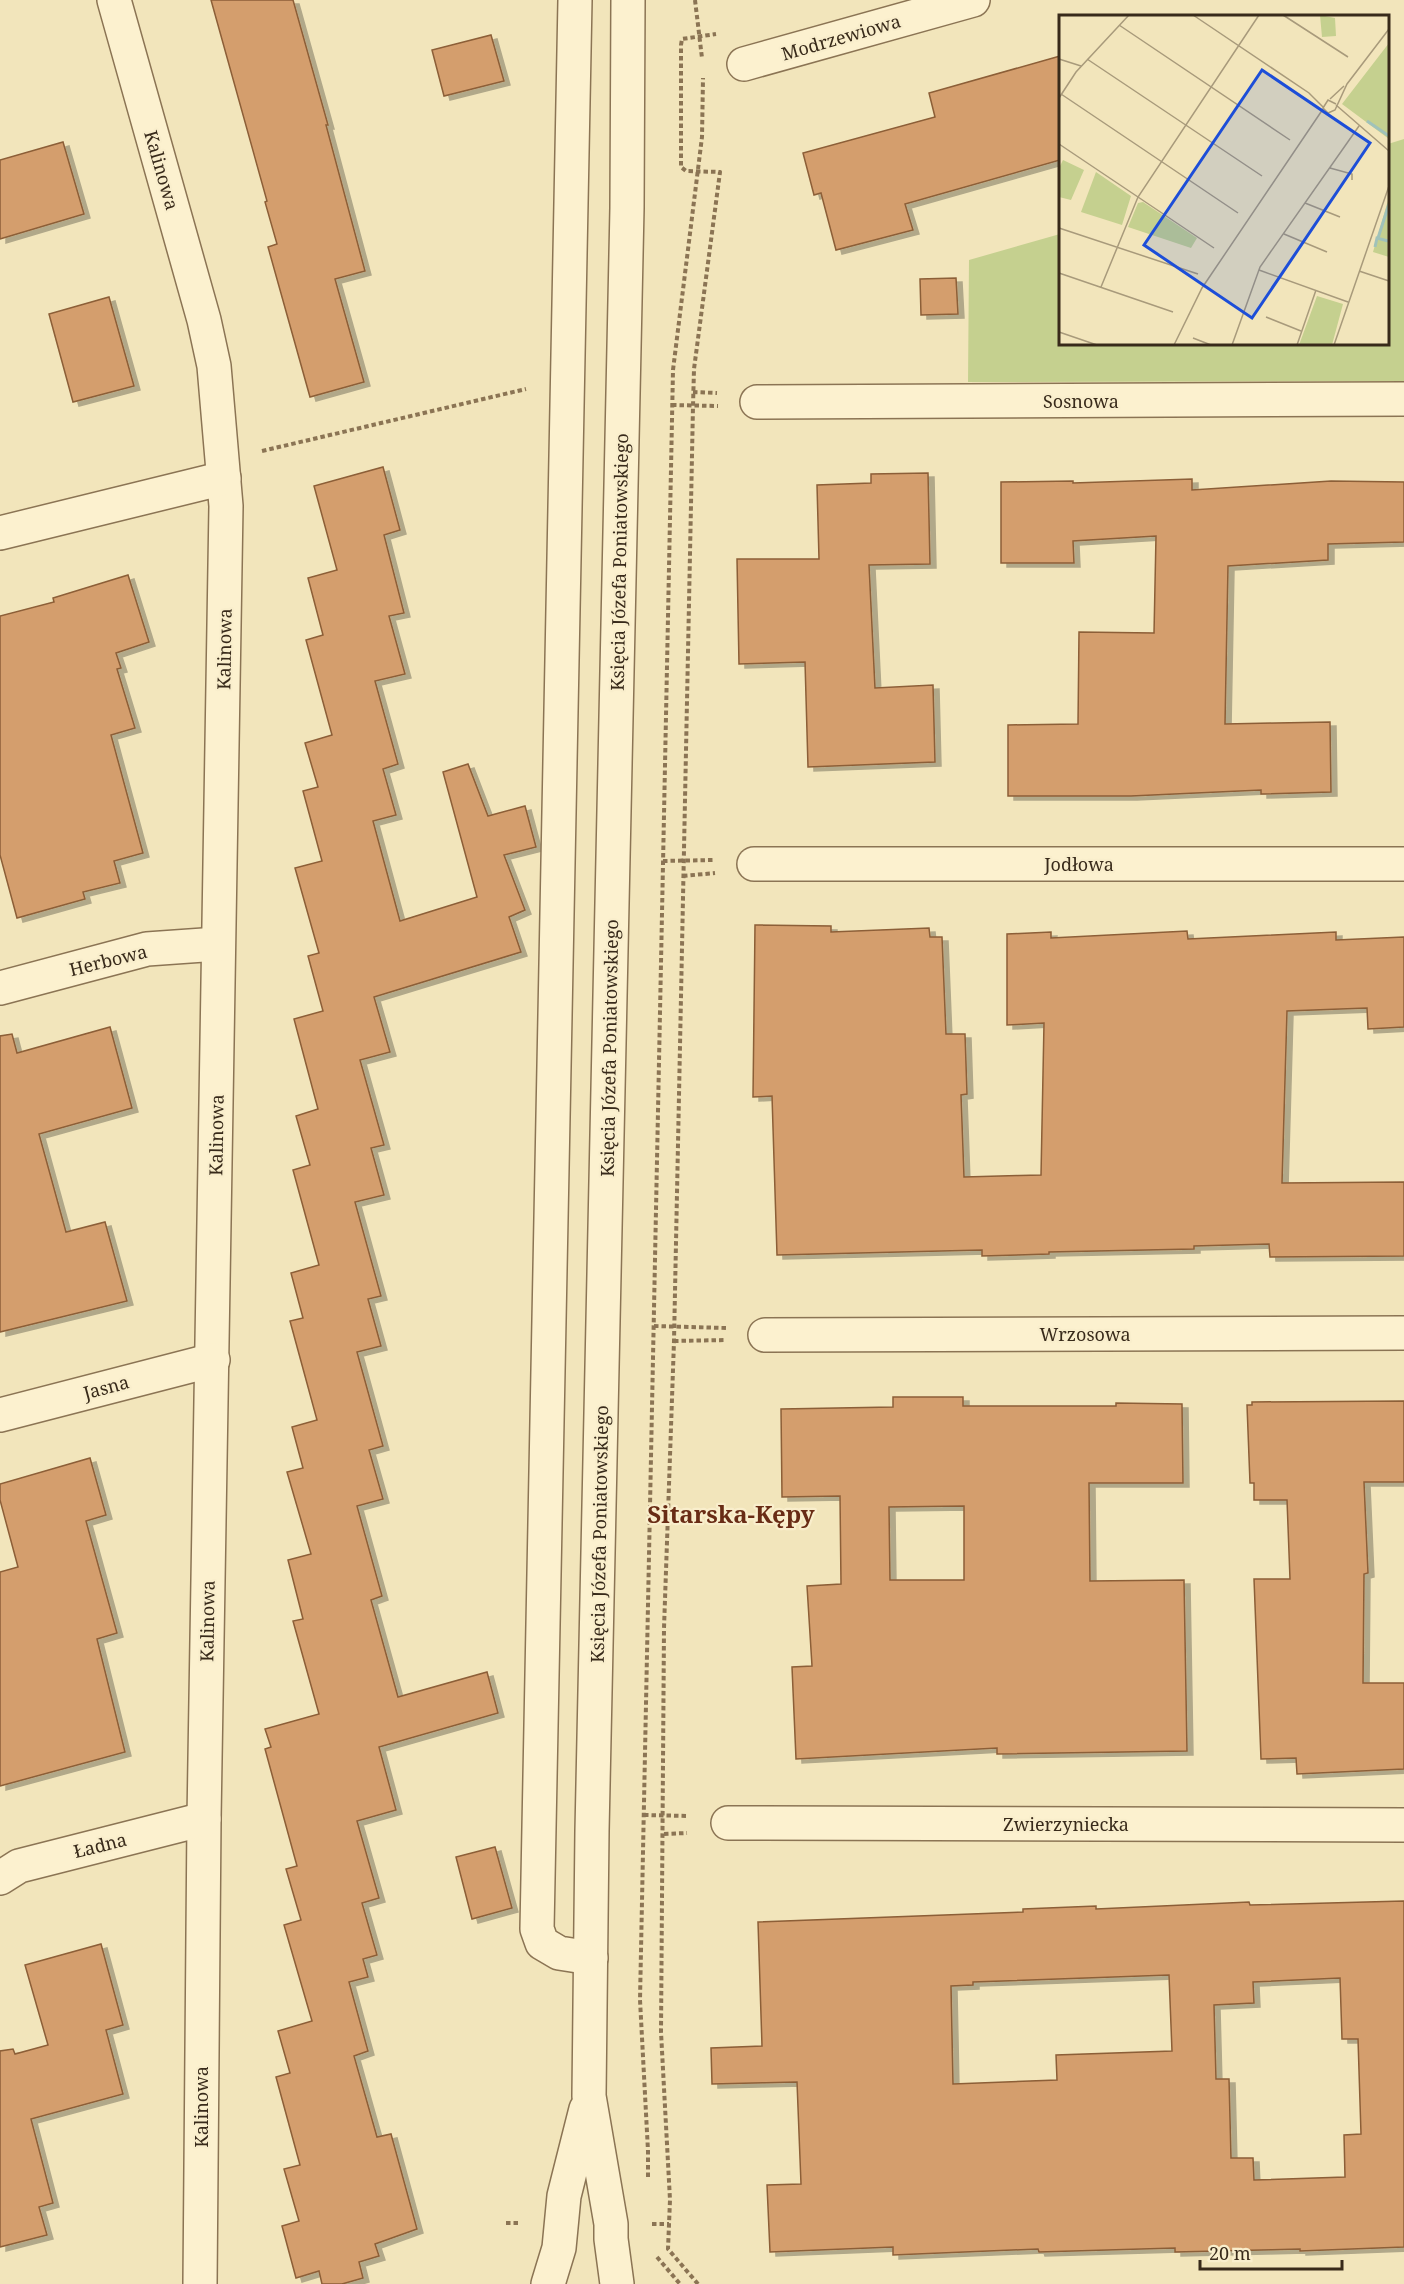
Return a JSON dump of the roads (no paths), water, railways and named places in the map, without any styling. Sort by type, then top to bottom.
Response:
[{"type":"street","name":"Kalinowa","points":[[114,0],[204,320],[214,366],[226,506],[204,1819],[200,2284]]},
{"type":"street","points":[[575,0],[537,1929],[542,1943],[558,1953],[591,1958]]},
{"type":"street","name":"Księcia Józefa Poniatowskiego","points":[[617,2284],[611,2224],[589,2096],[627,196],[628,0]]},
{"type":"street","name":"Modrzewiowa","points":[[744,64],[974,0]]},
{"type":"street","name":"Sosnowa","points":[[757,402],[1404,399]]},
{"type":"street","points":[[0,533],[223,469]]},
{"type":"street","name":"Jodłowa","points":[[754,864],[1404,864]]},
{"type":"street","name":"Herbowa","points":[[0,988],[147,949],[218,944]]},
{"type":"street","name":"Wrzosowa","points":[[765,1335],[1404,1333]]},
{"type":"street","name":"Jasna","points":[[0,1415],[213,1360]]},
{"type":"street","name":"Ładna","points":[[0,1878],[20,1866],[204,1819]]},
{"type":"street","name":"Zwierzyniecka","points":[[729,1823],[1404,1825]]},
{"type":"street","name":"Księcia Józefa Poniatowskiego","points":[[548,2284],[559,2248],[564,2196],[589,2096]]},
{"type":"district","name":"Sitarska-Kępy","points":[[731,1513]]}]
